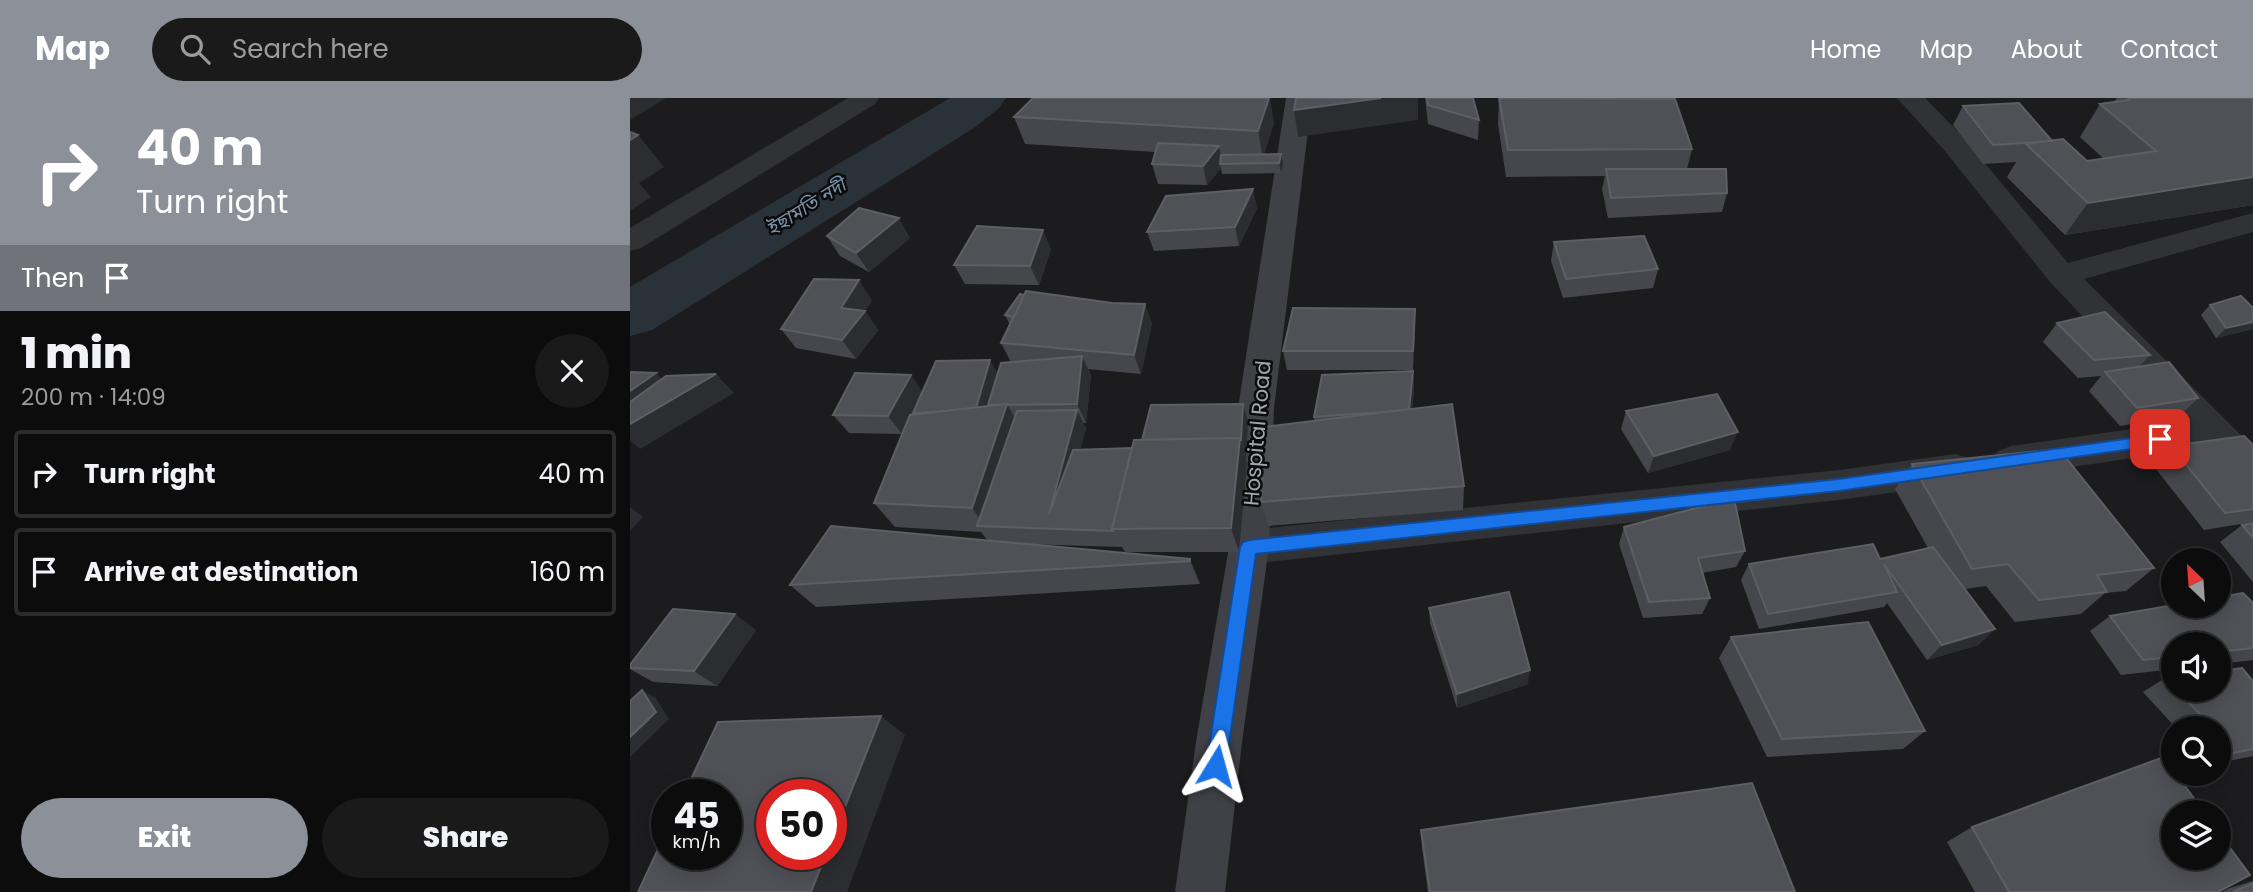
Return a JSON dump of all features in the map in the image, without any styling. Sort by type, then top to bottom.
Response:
[{"type":"main road","name":"Hospital Road","points":[[1200,892],[1249,547],[1256,408],[1299,98]]},
{"type":"street","points":[[630,241],[866,98]]},
{"type":"street","points":[[1910,98],[1954,144],[2060,275],[2253,471]]},
{"type":"street","points":[[2060,275],[2253,222]]},
{"type":"street","points":[[1249,547],[1839,485],[2214,432]]},
{"type":"shaded area","points":[[630,98],[2253,98],[2253,892],[630,892]]},
{"type":"building","points":[[1033,98],[1269,98],[1258,131],[1014,117]]},
{"type":"building","points":[[1296,98],[1381,98],[1294,110]]},
{"type":"building","points":[[1427,98],[1473,98],[1479,120],[1428,105]]},
{"type":"building","points":[[1499,98],[1675,99],[1692,149],[1508,150]]},
{"type":"building","points":[[2128,98],[2250,98],[2253,100],[2253,177],[2088,203],[2026,144],[2063,139],[2087,161],[2156,151],[2100,104],[2129,100]]},
{"type":"building","points":[[2019,103],[2052,141],[1993,145],[1963,106]]},
{"type":"building","points":[[630,132],[638,135],[630,140]]},
{"type":"building","points":[[1158,143],[1219,146],[1203,166],[1152,164]]},
{"type":"building","points":[[1281,154],[1279,163],[1220,164],[1221,155]]},
{"type":"building","points":[[1606,169],[1726,169],[1727,193],[1611,198]]},
{"type":"building","points":[[1253,189],[1235,227],[1147,232],[1166,196]]},
{"type":"building","points":[[859,208],[899,218],[856,253],[827,236]]},
{"type":"building","points":[[977,226],[1043,230],[1030,266],[954,265]]},
{"type":"building","points":[[1644,236],[1658,269],[1566,279],[1554,242]]},
{"type":"building","points":[[814,279],[859,280],[841,308],[865,311],[842,340],[781,329]]},
{"type":"building","points":[[1026,291],[1112,303],[1145,304],[1134,355],[1001,343]]},
{"type":"building","points":[[1020,294],[1024,295],[1014,317],[1005,315]]},
{"type":"building","points":[[2241,296],[2253,308],[2253,322],[2226,328],[2210,305]]},
{"type":"building","points":[[1293,308],[1415,309],[1413,351],[1283,351]]},
{"type":"building","points":[[2105,312],[2150,355],[2094,360],[2057,323]]},
{"type":"building","points":[[1082,356],[1077,404],[988,405],[1001,363]]},
{"type":"building","points":[[990,360],[976,408],[913,413],[936,361]]},
{"type":"building","points":[[2169,362],[2198,398],[2137,408],[2105,372]]},
{"type":"building","points":[[1413,371],[1409,410],[1314,417],[1322,375]]},
{"type":"building","points":[[630,372],[656,373],[630,391]]},
{"type":"building","points":[[855,373],[911,375],[888,416],[833,415]]},
{"type":"building","points":[[716,374],[630,424],[630,402],[666,376]]},
{"type":"building","points":[[1717,394],[1738,432],[1654,456],[1626,411]]},
{"type":"building","points":[[1007,404],[972,508],[874,503],[910,415]]},
{"type":"building","points":[[1243,404],[1241,441],[1240,438],[1142,440],[1151,405]]},
{"type":"building","points":[[1452,404],[1464,486],[1261,502],[1263,427]]},
{"type":"building","points":[[1077,410],[1049,514],[1073,450],[1132,448],[1113,531],[977,526],[1017,411]]},
{"type":"building","points":[[2244,436],[2253,445],[2253,509],[2225,513],[2171,446]]},
{"type":"building","points":[[1240,438],[1231,528],[1112,529],[1134,440]]},
{"type":"building","points":[[2059,449],[2154,568],[2097,575],[2107,592],[2039,600],[2008,564],[1972,569],[1912,464]]},
{"type":"building","points":[[1734,498],[1745,551],[1698,558],[1710,598],[1649,602],[1624,527]]},
{"type":"building","points":[[2253,523],[2253,538],[2242,525]]},
{"type":"building","points":[[831,526],[1190,559],[1190,561],[790,585]]},
{"type":"building","points":[[1873,544],[1880,559],[1933,547],[1995,629],[1942,645],[1884,564],[1897,592],[1768,614],[1749,564]]},
{"type":"building","points":[[1509,592],[1530,670],[1457,694],[1429,608]]},
{"type":"building","points":[[2243,593],[2253,603],[2253,648],[2231,651],[2231,632],[2161,632],[2161,658],[2143,660],[2110,616],[2161,607],[2161,618],[2231,618],[2231,595]]},
{"type":"building","points":[[673,609],[735,614],[694,671],[630,668],[630,665]]},
{"type":"building","points":[[1868,622],[1925,731],[1782,739],[1731,637]]},
{"type":"building","points":[[2242,668],[2253,681],[2253,749],[2231,754],[2231,716],[2198,716],[2200,714],[2188,702],[2231,702],[2231,669]]},
{"type":"building","points":[[642,690],[656,712],[630,737],[630,701]]},
{"type":"building","points":[[881,716],[847,802],[847,779],[756,779],[756,870],[820,870],[811,892],[638,892],[651,864],[651,870],[742,870],[742,779],[691,779],[718,722]]},
{"type":"building","points":[[2161,758],[2161,786],[2185,786],[2195,800],[2161,800],[2161,870],[2231,870],[2231,849],[2250,875],[2218,892],[2009,892],[1972,827]]},
{"type":"building","points":[[1752,783],[1795,892],[1430,892],[1421,830]]},
{"type":"building","points":[[2253,883],[2253,892],[2233,892]]},
{"type":"waterway","name":"ইছামতি নদী","points":[[630,315],[956,117],[982,98]]},
{"type":"route","points":[[1216,766],[1249,547],[1839,485],[2160,439]]}]
